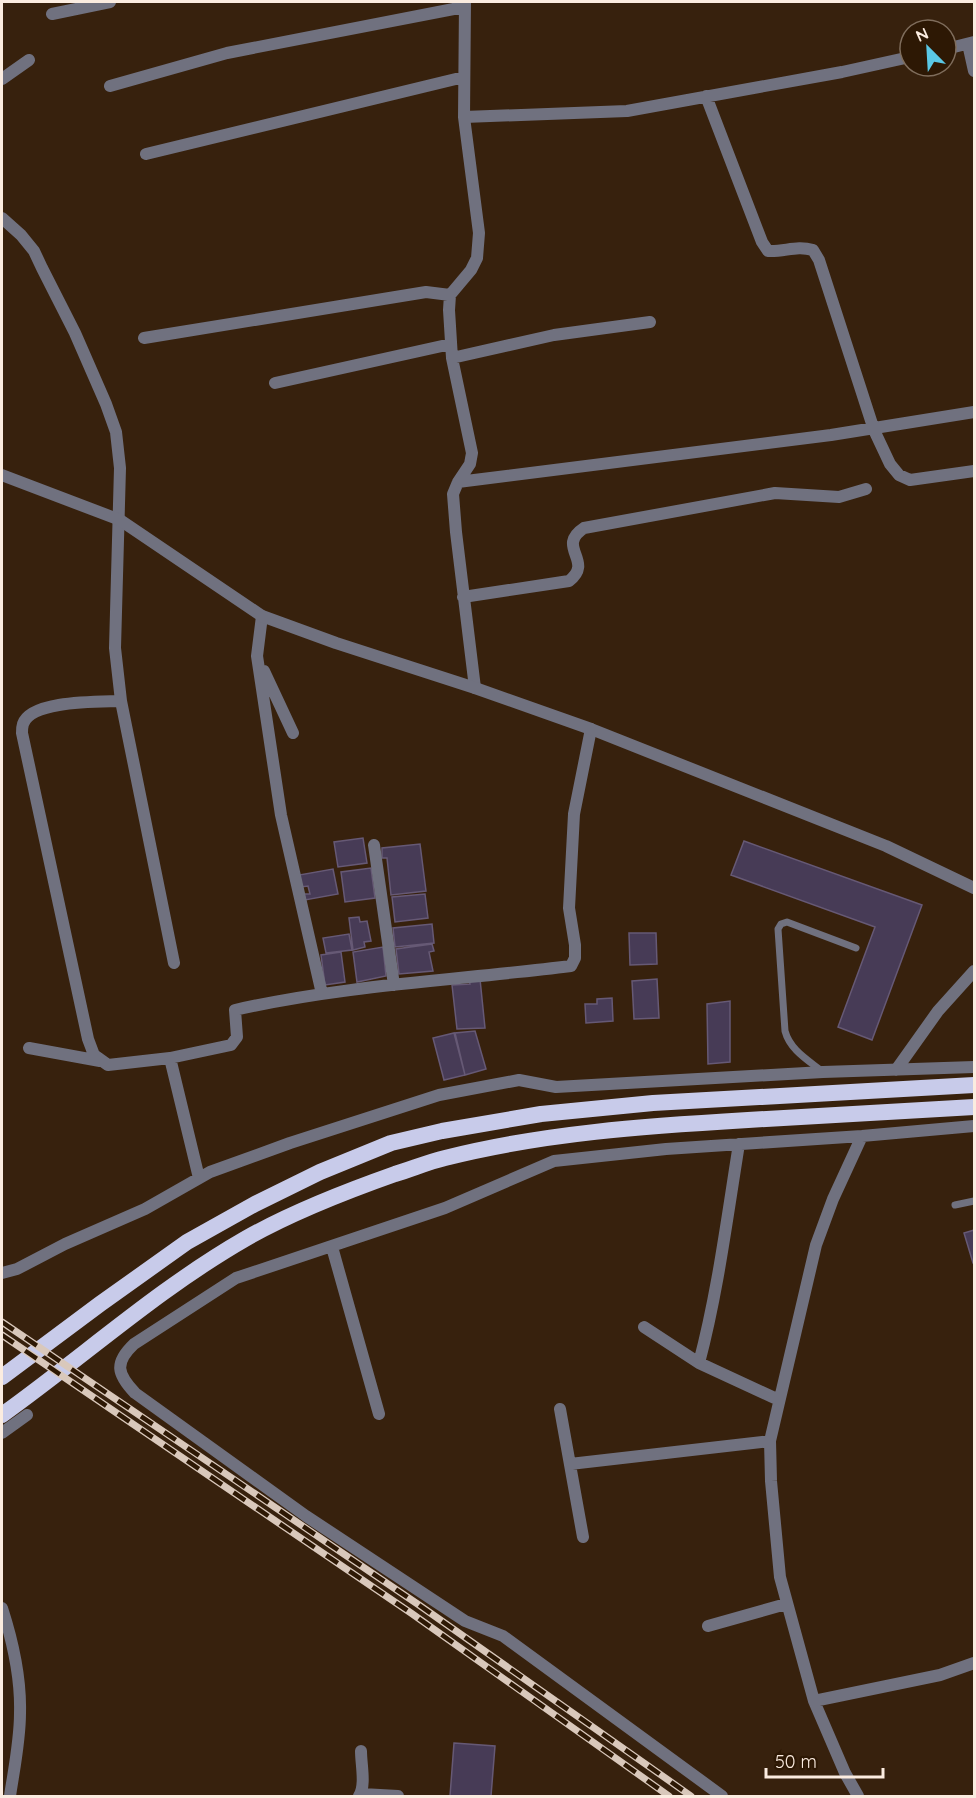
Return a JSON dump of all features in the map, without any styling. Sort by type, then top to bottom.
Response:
[{"type":"highway","points":[[2,1377],[188,1242],[255,1204],[320,1172],[391,1143],[442,1131],[541,1114],[653,1103],[975,1085]]},
{"type":"highway","points":[[2,1414],[24,1408],[158,1297],[197,1269],[246,1239],[307,1208],[375,1181],[443,1158],[579,1133],[664,1125],[975,1107]]},
{"type":"street","points":[[52,14],[110,2]]},
{"type":"street","points":[[110,86],[227,53],[464,4],[464,117],[479,233],[477,258],[471,270],[450,295],[452,357],[472,453],[470,464],[453,494],[475,688]]},
{"type":"street","points":[[971,43],[975,71]]},
{"type":"street","points":[[2,79],[29,60]]},
{"type":"street","points":[[464,117],[627,111],[898,60]]},
{"type":"street","points":[[146,154],[464,77]]},
{"type":"street","points":[[706,96],[762,242],[768,251],[777,252],[801,246],[813,250],[819,260],[874,430],[890,464],[898,475],[910,480],[975,471]]},
{"type":"street","points":[[2,218],[21,235],[33,251],[75,333],[116,432],[119,450],[120,520],[115,648],[121,701],[174,963]]},
{"type":"street","points":[[144,338],[426,292],[450,295]]},
{"type":"street","points":[[452,357],[554,335],[650,322]]},
{"type":"street","points":[[275,383],[452,344]]},
{"type":"street","points":[[459,482],[874,430],[975,412]]},
{"type":"street","points":[[2,475],[120,520],[262,616],[591,729],[886,846],[975,888]]},
{"type":"street","points":[[464,597],[569,581],[576,575],[579,567],[572,542],[575,534],[584,528],[776,493],[839,496],[866,489]]},
{"type":"street","points":[[262,616],[257,656],[281,815],[322,994]]},
{"type":"street","points":[[257,656],[293,733]]},
{"type":"street","points":[[121,701],[48,706],[30,714],[23,722],[22,733],[88,1039],[94,1056],[108,1065],[170,1058],[231,1045],[237,1037],[235,1010],[322,994],[571,966],[575,958],[569,908],[574,814],[591,729]]},
{"type":"street","points":[[374,845],[394,985]]},
{"type":"street","points":[[896,1070],[938,1011],[975,971]]},
{"type":"street","points":[[29,1048],[100,1061]]},
{"type":"street","points":[[170,1058],[200,1178]]},
{"type":"street","points":[[2,1273],[17,1269],[65,1244],[145,1209],[210,1172],[290,1143],[439,1095],[519,1080],[556,1086],[823,1072],[975,1067]]},
{"type":"street","points":[[722,1797],[503,1636],[465,1621],[306,1516],[135,1393],[121,1373],[120,1364],[123,1355],[134,1344],[236,1278],[445,1208],[554,1161],[666,1149],[975,1126]]},
{"type":"street","points":[[858,1797],[813,1701],[786,1604],[780,1577],[771,1481],[770,1441],[816,1245],[833,1199],[862,1136]]},
{"type":"street","points":[[699,1363],[718,1283],[739,1144]]},
{"type":"street","points":[[332,1247],[379,1414]]},
{"type":"street","points":[[644,1327],[699,1363],[779,1400]]},
{"type":"street","points":[[2,1433],[24,1408]]},
{"type":"street","points":[[560,1409],[584,1537]]},
{"type":"street","points":[[570,1464],[770,1441]]},
{"type":"street","points":[[708,1626],[786,1604]]},
{"type":"street","points":[[2,1608],[18,1669],[21,1714],[10,1797]]},
{"type":"street","points":[[813,1701],[940,1675],[975,1663]]},
{"type":"street","points":[[361,1751],[361,1795],[398,1797]]},
{"type":"lane","points":[[823,1072],[792,1047],[787,1040],[778,929],[781,924],[787,922],[856,948]]},
{"type":"lane","points":[[956,1205],[975,1201]]},
{"type":"building","points":[[363,838],[367,863],[338,867],[334,842]]},
{"type":"building","points":[[744,841],[922,905],[872,1040],[838,1027],[875,927],[731,875]]},
{"type":"building","points":[[420,844],[426,891],[391,895],[387,858],[382,858],[382,848]]},
{"type":"building","points":[[371,868],[375,898],[345,902],[341,872]]},
{"type":"building","points":[[333,869],[338,894],[305,900],[304,894],[310,894],[308,886],[301,887],[299,875]]},
{"type":"building","points":[[425,894],[428,918],[395,922],[392,897]]},
{"type":"building","points":[[359,917],[360,922],[367,921],[371,941],[364,942],[365,947],[353,950],[349,918]]},
{"type":"building","points":[[432,924],[434,943],[395,947],[393,928]]},
{"type":"building","points":[[629,933],[656,933],[657,964],[630,965]]},
{"type":"building","points":[[349,934],[352,950],[326,953],[323,938]]},
{"type":"building","points":[[432,944],[434,951],[429,952],[433,971],[399,974],[396,949]]},
{"type":"building","points":[[383,947],[386,976],[357,982],[353,952]]},
{"type":"building","points":[[341,952],[345,982],[325,985],[321,955]]},
{"type":"building","points":[[469,979],[480,979],[485,1028],[457,1029],[452,985],[470,984]]},
{"type":"building","points":[[657,979],[659,1018],[634,1019],[632,981]]},
{"type":"building","points":[[612,998],[613,1021],[586,1023],[585,1004],[597,1004],[597,999]]},
{"type":"building","points":[[730,1001],[730,1062],[708,1064],[707,1004]]},
{"type":"building","points":[[475,1031],[486,1069],[465,1075],[455,1033]]},
{"type":"building","points":[[454,1033],[465,1075],[444,1080],[433,1038]]},
{"type":"building","points":[[974,1230],[974,1263],[973,1263],[964,1233]]},
{"type":"building","points":[[454,1743],[495,1746],[491,1796],[450,1796]]},
{"type":"railway","points":[[2,1322],[419,1605],[691,1796]]},
{"type":"railway","points":[[2,1335],[411,1613],[669,1796]]}]
